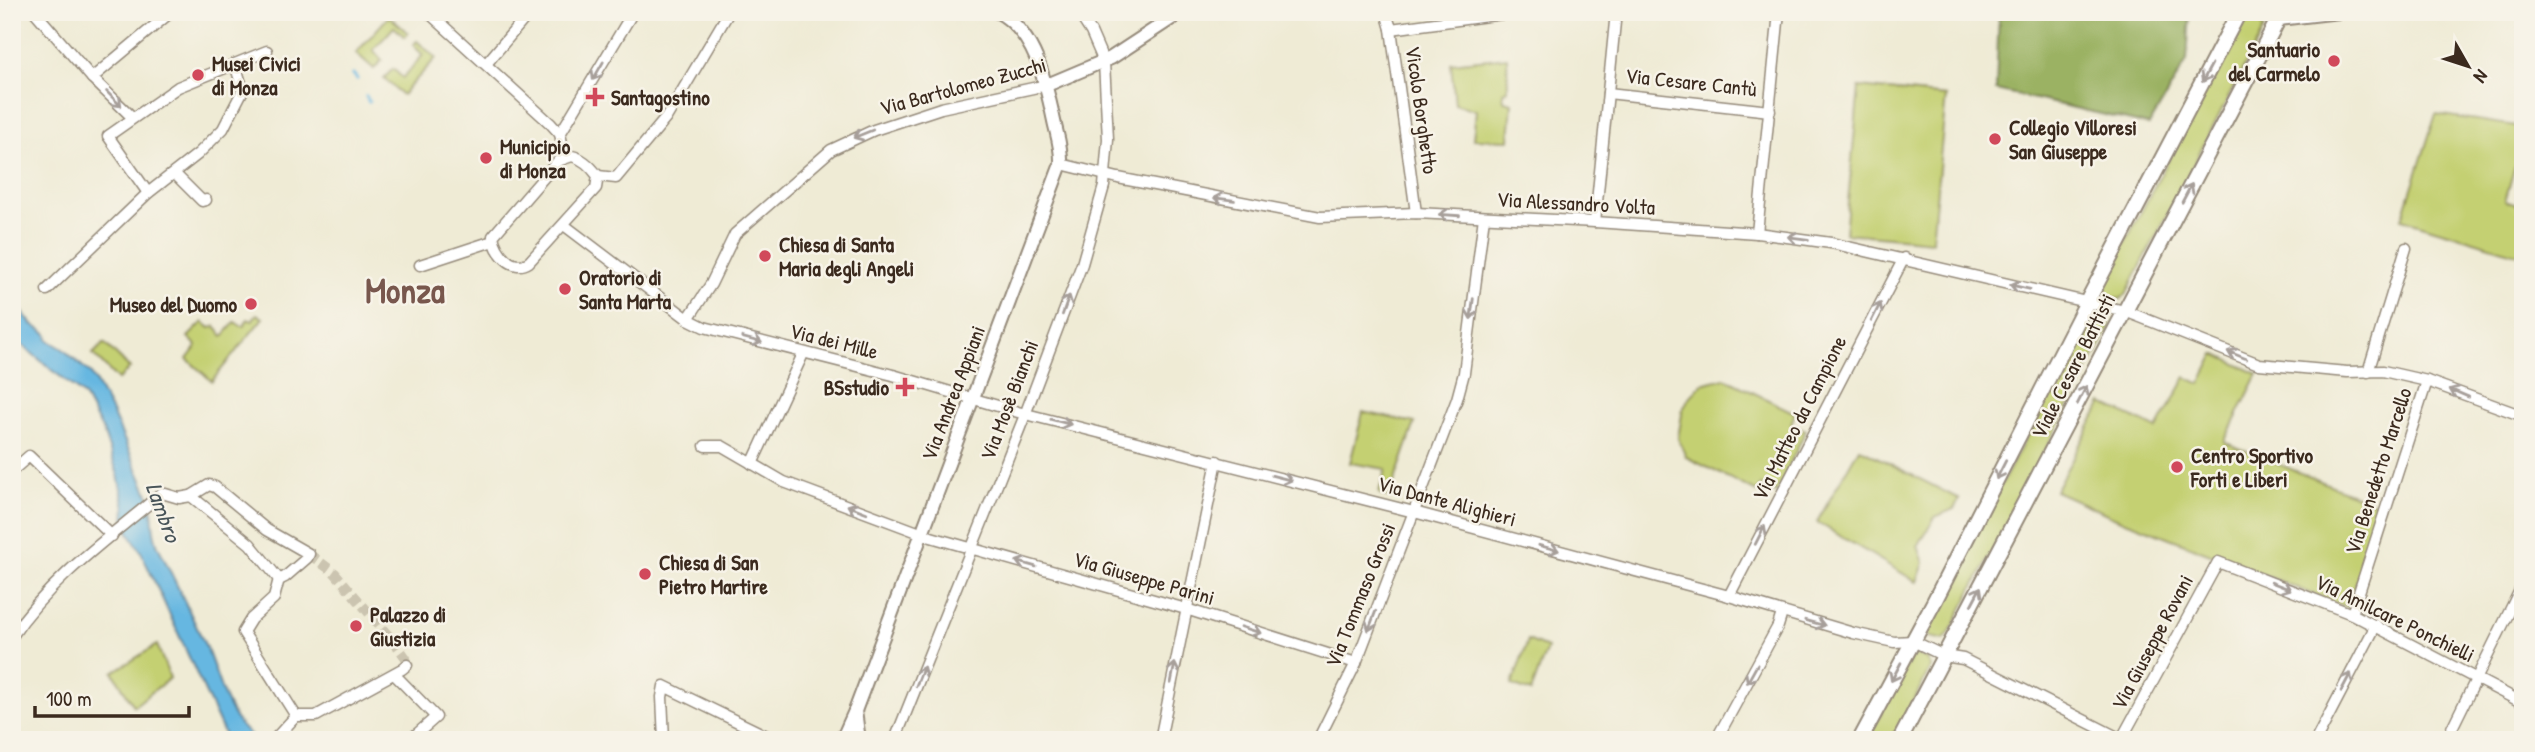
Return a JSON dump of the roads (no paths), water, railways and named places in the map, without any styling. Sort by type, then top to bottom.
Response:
[{"type":"main road","name":"Viale Cesare Battisti","points":[[1860,740],[2239,12]]},
{"type":"main road","name":"Viale Cesare Battisti","points":[[1900,740],[2281,15]]},
{"type":"street","points":[[35,12],[92,78],[133,118]]},
{"type":"street","points":[[92,78],[171,12]]},
{"type":"street","points":[[428,12],[560,134],[565,157]]},
{"type":"street","points":[[486,64],[530,12]]},
{"type":"street","points":[[560,134],[632,12]]},
{"type":"street","points":[[598,176],[596,188],[524,265],[515,265],[500,253],[493,241],[495,232],[558,161],[565,157],[578,157],[598,176],[616,177],[666,118],[729,12]]},
{"type":"street","name":"Via Andrea Appiani","points":[[842,740],[1061,164],[1046,85],[1025,38],[1012,22],[998,12]]},
{"type":"street","points":[[1078,12],[1104,62]]},
{"type":"street","name":"Via Bartolomeo Zucchi","points":[[688,318],[706,294],[738,230],[841,143],[941,108],[1046,85],[1104,62],[1181,12]]},
{"type":"street","name":"Vicolo Borghetto","points":[[1386,12],[1391,29],[1416,213]]},
{"type":"street","points":[[1391,29],[1517,12]]},
{"type":"street","points":[[1595,222],[1616,12]]},
{"type":"street","points":[[1757,233],[1779,12]]},
{"type":"street","points":[[2253,12],[2281,15],[2339,12]]},
{"type":"street","points":[[148,193],[108,136],[178,87],[267,51]]},
{"type":"street","name":"Via Mosè Bianchi","points":[[895,740],[1026,413],[1082,264],[1106,176],[1108,139],[1104,62]]},
{"type":"street","points":[[47,290],[148,193],[198,154],[227,126],[243,90],[235,64]]},
{"type":"street","name":"Via Cesare Cantù","points":[[1608,93],[1770,111]]},
{"type":"street","name":"Via Alessandro Volta","points":[[1061,164],[1106,176],[1320,217],[1416,213],[1595,222],[1757,233],[1832,243],[2125,311],[2259,364],[2383,371],[2427,381],[2523,416]]},
{"type":"street","points":[[174,173],[202,201],[206,201]]},
{"type":"street","name":"Via Tommaso Grossi","points":[[1318,740],[1356,663],[1451,417],[1464,373],[1484,217]]},
{"type":"street","name":"Via dei Mille","points":[[564,225],[688,318],[704,327],[971,398]]},
{"type":"street","points":[[420,265],[493,241]]},
{"type":"street","points":[[2368,372],[2406,248]]},
{"type":"street","name":"Via Matteo da Campione","points":[[1729,596],[1904,258]]},
{"type":"street","points":[[752,464],[803,354]]},
{"type":"street","name":"Via Benedetto Marcello","points":[[2352,614],[2427,381]]},
{"type":"street","name":"Via Dante Alighieri","points":[[971,398],[1413,512],[1729,596],[1782,613],[1883,639],[1913,641]]},
{"type":"street","name":"Via Giuseppe Parini","points":[[705,446],[722,446],[784,482],[921,533],[1186,609],[1356,663]]},
{"type":"street","points":[[12,471],[29,456],[113,536]]},
{"type":"street","points":[[1160,740],[1217,461]]},
{"type":"street","points":[[12,636],[52,587],[158,496],[191,496],[209,485],[267,530],[309,554],[285,577],[279,579]]},
{"type":"street","points":[[191,496],[250,544],[279,579]]},
{"type":"street","name":"Via Amilcare Ponchielli","points":[[2218,562],[2376,625],[2523,703]]},
{"type":"street","name":"Via Giuseppe Rovani","points":[[2122,739],[2218,562]]},
{"type":"street","points":[[279,579],[274,598],[250,620],[243,632],[296,716]]},
{"type":"street","name":"Via Amilcare Ponchielli","points":[[2452,728],[2522,586]]},
{"type":"street","points":[[1716,740],[1778,626],[1782,613]]},
{"type":"street","points":[[2316,740],[2376,625]]},
{"type":"street","points":[[1913,641],[1944,656],[1963,659],[2122,739]]},
{"type":"street","points":[[274,740],[296,716],[316,716],[407,665]]},
{"type":"street","points":[[394,674],[436,717],[410,740]]},
{"type":"street","points":[[664,740],[664,686],[775,740]]},
{"type":"street","name":"Via Andrea Appiani","points":[[855,711],[859,740]]},
{"type":"water","points":[[12,299],[32,324],[47,334],[48,340],[63,349],[91,374],[112,412],[149,496],[158,546],[205,645],[224,697],[236,720],[256,740],[227,740],[141,552],[129,533],[124,519],[125,507],[118,475],[103,431],[84,396],[12,337]]},
{"type":"waterway","points":[[353,74],[357,79]]},
{"type":"waterway","points":[[366,96],[369,102]]},
{"type":"tunnel","points":[[309,554],[335,573],[398,647],[406,658],[407,665]]},
{"type":"place","name":"Santuario del Carmelo","points":[[2334,61]]},
{"type":"place","name":"Musei Civici di Monza","points":[[198,75]]},
{"type":"place","name":"Santagostino","points":[[595,97]]},
{"type":"place","name":"Collegio Villoresi San Giuseppe","points":[[1995,139]]},
{"type":"place","name":"Municipio di Monza","points":[[486,158]]},
{"type":"place","name":"Chiesa di Santa Maria degli Angeli","points":[[765,256]]},
{"type":"place","name":"Oratorio di Santa Marta","points":[[565,289]]},
{"type":"place","name":"Museo del Duomo","points":[[251,304]]},
{"type":"place","name":"BSstudio","points":[[905,387]]},
{"type":"place","name":"Centro Sportivo Forti e Liberi","points":[[2177,467]]},
{"type":"place","name":"Chiesa di San Pietro Martire","points":[[645,574]]},
{"type":"place","name":"Palazzo di Giustizia","points":[[356,626]]},
{"type":"district","name":"Monza","points":[[405,290]]},
{"type":"water label","name":"Lambro","points":[[164,512]]}]
